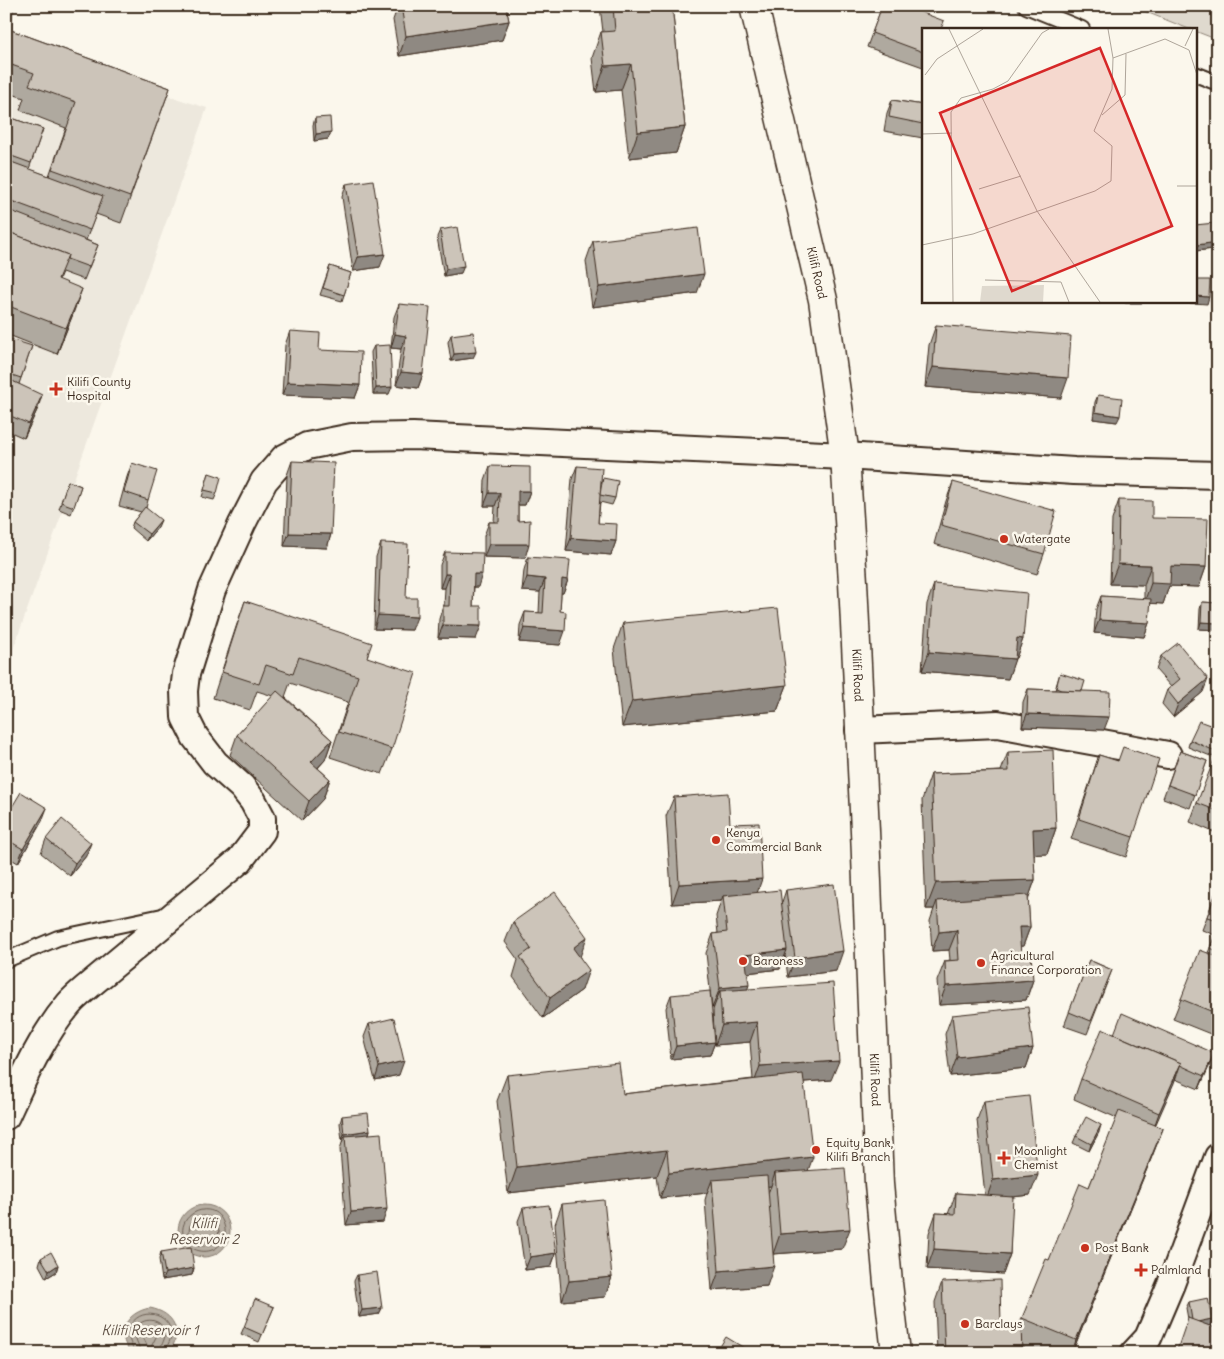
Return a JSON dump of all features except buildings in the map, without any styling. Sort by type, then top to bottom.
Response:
[{"type":"street","name":"Kilifi Road","points":[[754,6],[823,300],[845,456],[853,582],[879,1184],[896,1353]]},
{"type":"street","points":[[6,1116],[31,1061],[55,1022],[70,1003],[92,982],[240,860],[262,831],[262,818],[253,801],[242,786],[215,763],[195,737],[185,716],[184,691],[186,674],[212,590],[264,481],[284,458],[307,446],[352,438],[413,436],[845,456],[1074,471],[1218,475]]},
{"type":"street","points":[[859,730],[998,724],[1168,755]]},
{"type":"street","points":[[1134,1353],[1148,1338],[1210,1199],[1218,1157]]},
{"type":"lane","points":[[1026,6],[1080,28]]},
{"type":"lane","points":[[1196,74],[1218,83]]},
{"type":"lane","points":[[6,960],[58,938],[175,913]]},
{"type":"shaded area","points":[[1131,6],[1218,6],[1218,40],[1196,31],[1196,28],[1186,28]]},
{"type":"shaded area","name":"Kilifi County Hospital","points":[[6,45],[207,108],[6,669]]},
{"type":"water","name":"Kilifi Reservoir 2","points":[[199,1205],[209,1205],[223,1212],[230,1226],[230,1236],[223,1250],[209,1257],[199,1257],[189,1253],[182,1246],[178,1236],[178,1226],[182,1216],[189,1209]]},
{"type":"water","name":"Kilifi Reservoir 1","points":[[150,1308],[165,1314],[171,1319],[176,1331],[173,1345],[169,1353],[131,1353],[126,1345],[123,1331],[129,1319],[142,1310]]},
{"type":"place","name":"Kilifi County Hospital","points":[[56,389]]},
{"type":"place","name":"Watergate","points":[[1004,539]]},
{"type":"place","name":"Kenya Commercial Bank","points":[[716,840]]},
{"type":"place","name":"Baroness","points":[[743,961]]},
{"type":"place","name":"Agricultural Finance Corporation","points":[[981,963]]},
{"type":"place","name":"Equity Bank, Kilifi Branch","points":[[816,1150]]},
{"type":"place","name":"Moonlight Chemist","points":[[1004,1158]]},
{"type":"place","name":"Post Bank","points":[[1085,1248]]},
{"type":"place","name":"Palmland","points":[[1141,1270]]},
{"type":"place","name":"Barclays","points":[[965,1324]]}]
